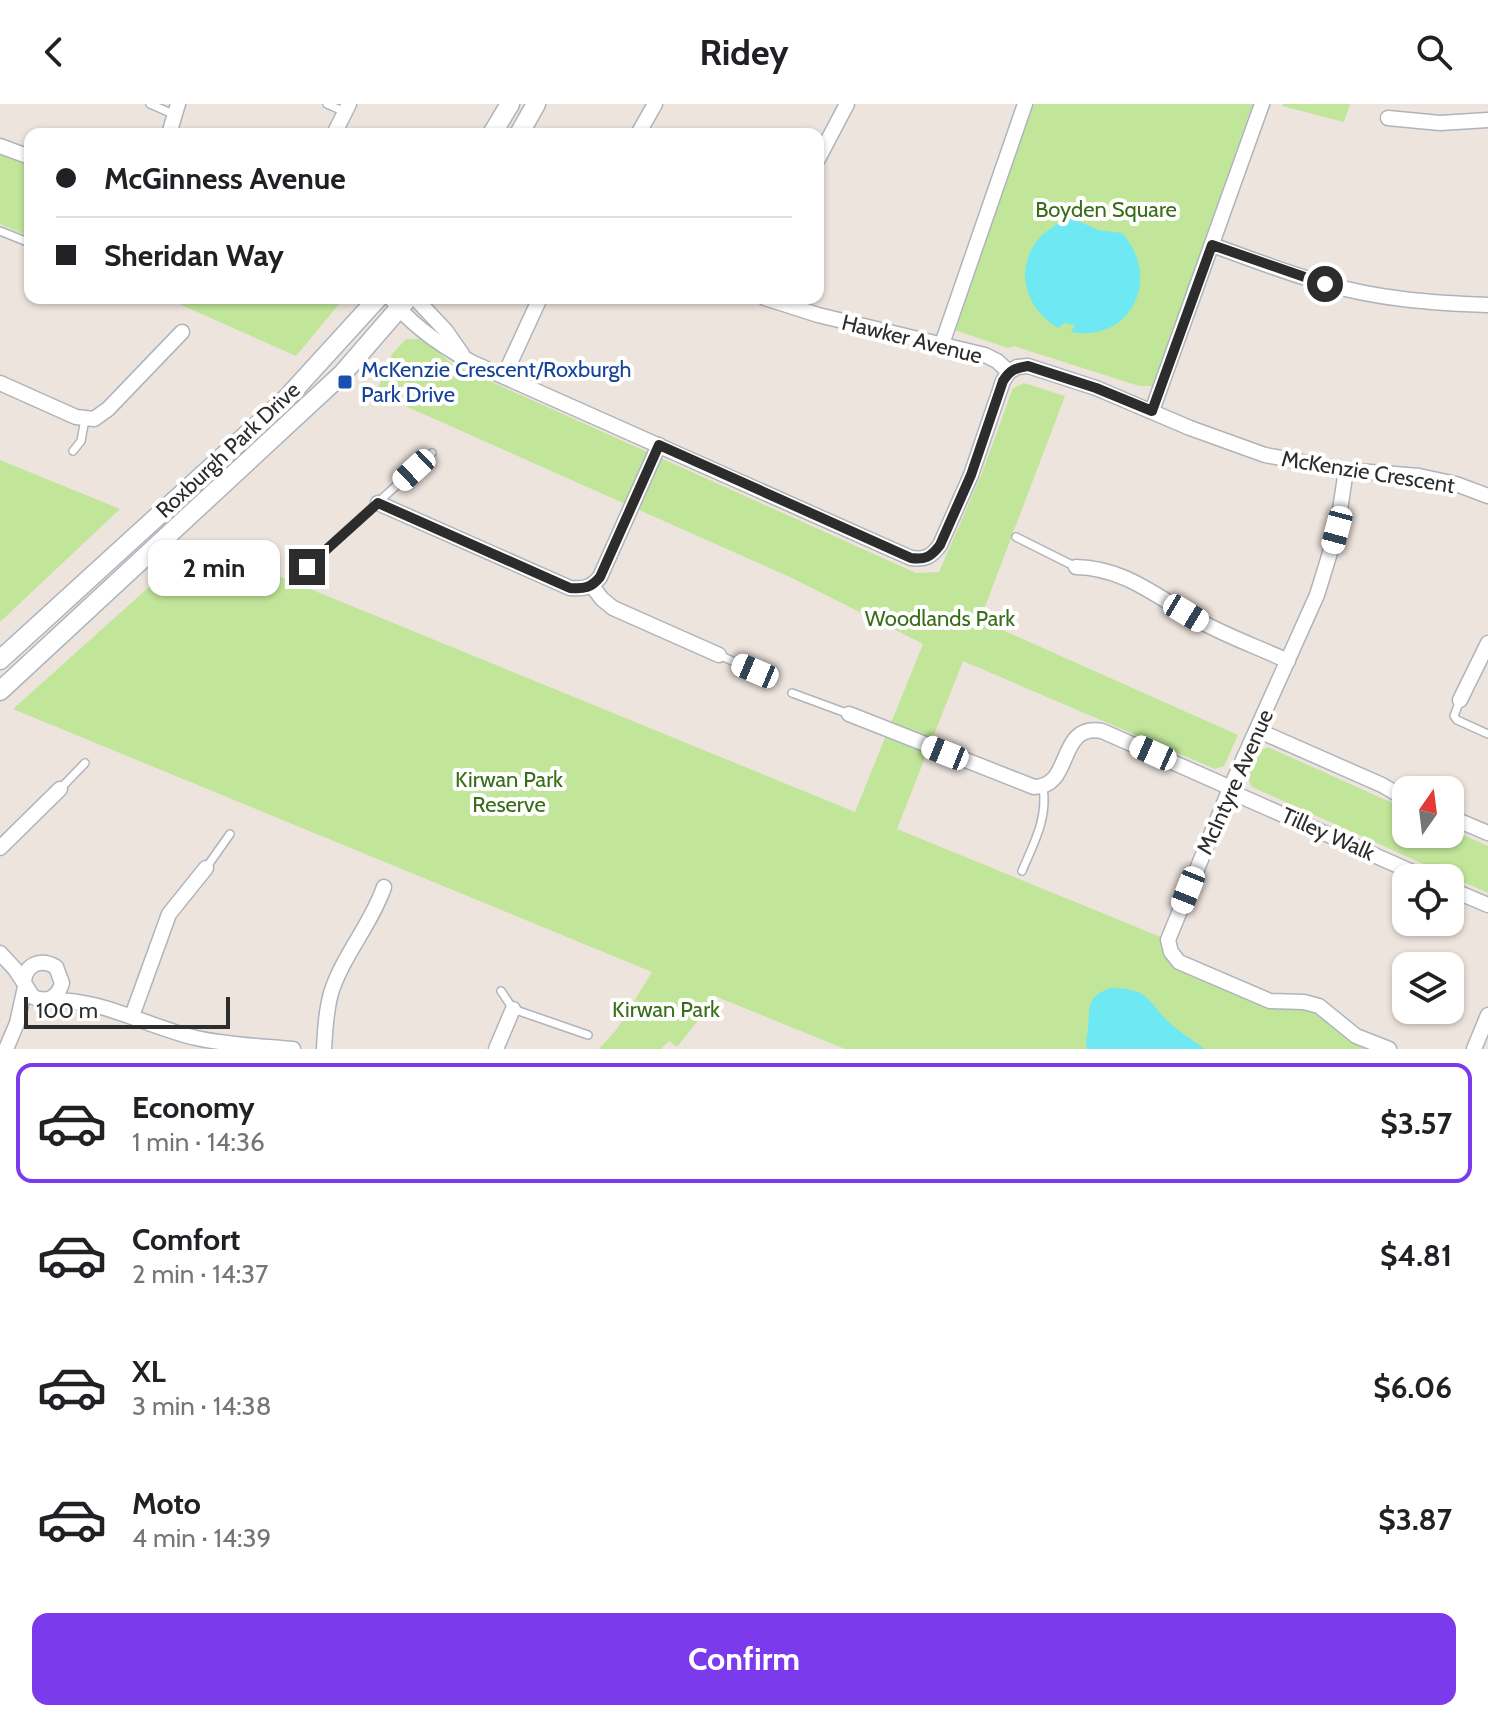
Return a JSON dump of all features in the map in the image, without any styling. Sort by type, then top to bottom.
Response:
[{"type":"street","points":[[496,128],[510,104]]},
{"type":"street","points":[[522,128],[536,104]]},
{"type":"street","points":[[641,128],[655,104]]},
{"type":"street","points":[[824,148],[847,104]]},
{"type":"street","points":[[942,344],[1025,104]]},
{"type":"street","points":[[1152,411],[1262,104]]},
{"type":"street","points":[[337,128],[347,108]]},
{"type":"street","points":[[1388,118],[1440,123],[1488,120]]},
{"type":"street","points":[[0,146],[24,155]]},
{"type":"street","points":[[1212,245],[1325,284],[1417,301],[1488,305]]},
{"type":"street","name":"Roxburgh Park Drive","points":[[0,660],[285,400],[373,304]]},
{"type":"street","name":"Roxburgh Park Drive","points":[[0,691],[343,373],[397,304]]},
{"type":"street","points":[[401,304],[437,341],[471,362],[911,558],[923,560],[940,545],[971,475],[1003,381],[1009,372]]},
{"type":"street","points":[[420,304],[471,362]]},
{"type":"street","points":[[504,376],[537,304]]},
{"type":"street","name":"Hawker Avenue","points":[[784,304],[831,319],[985,355],[1009,372]]},
{"type":"street","points":[[0,383],[85,419],[102,415],[182,332]]},
{"type":"street","name":"McKenzie Crescent","points":[[1009,372],[1028,366],[1084,384],[1227,443],[1265,455],[1346,470],[1419,476],[1456,484],[1488,496]]},
{"type":"street","points":[[378,503],[570,588],[582,589],[592,586],[600,577],[659,445]]},
{"type":"street","name":"McIntyre Avenue","points":[[1346,470],[1328,566],[1168,940],[1171,952],[1179,962],[1270,1001],[1304,1002],[1319,1006],[1356,1036],[1389,1049]]},
{"type":"street","points":[[1076,567],[1096,567],[1116,572],[1201,622],[1288,661]]},
{"type":"street","points":[[592,586],[613,608],[719,655]]},
{"type":"street","points":[[1460,700],[1488,643]]},
{"type":"street","points":[[849,714],[1024,785],[1043,787]]},
{"type":"street","name":"Tilley Walk","points":[[1043,787],[1057,776],[1077,735],[1090,728],[1395,864]]},
{"type":"street","points":[[1257,730],[1392,791]]},
{"type":"street","points":[[0,848],[60,789]]},
{"type":"street","points":[[1464,823],[1488,833]]},
{"type":"street","points":[[132,1016],[169,914],[206,868]]},
{"type":"street","points":[[324,1049],[331,994],[377,908],[384,887]]},
{"type":"street","points":[[1464,895],[1488,905]]},
{"type":"street","points":[[0,953],[56,967],[62,977],[89,1002]]},
{"type":"street","points":[[0,953],[33,997],[89,1002],[132,1016],[191,1043],[293,1049]]},
{"type":"street","points":[[6,1049],[17,1023],[28,969],[38,962]]},
{"type":"street","points":[[17,1023],[61,989],[62,977]]},
{"type":"street","points":[[496,1049],[513,1009]]},
{"type":"street","points":[[1474,1049],[1488,1015]]},
{"type":"lane","points":[[150,104],[175,109]]},
{"type":"lane","points":[[327,104],[347,108]]},
{"type":"lane","points":[[0,231],[24,241]]},
{"type":"lane","points":[[73,451],[81,441],[85,419]]},
{"type":"lane","points":[[307,567],[432,453]]},
{"type":"lane","points":[[1016,537],[1076,567]]},
{"type":"lane","points":[[719,655],[755,671]]},
{"type":"lane","points":[[792,693],[849,714]]},
{"type":"lane","points":[[1460,700],[1454,716],[1457,720],[1488,734]]},
{"type":"lane","points":[[60,789],[85,763]]},
{"type":"lane","points":[[1022,871],[1043,821],[1043,787]]},
{"type":"lane","points":[[206,868],[230,834]]},
{"type":"lane","points":[[501,991],[513,1009],[588,1035]]},
{"type":"green space","name":"Boyden Square","points":[[1034,104],[1253,104],[1153,386],[1139,386],[954,330]]},
{"type":"green space","points":[[1283,104],[1350,104],[1344,122]]},
{"type":"green space","points":[[0,153],[24,163],[24,234],[0,224]]},
{"type":"green space","points":[[179,304],[339,304],[296,356]]},
{"type":"green space","name":"Kirwan Park Reserve","points":[[406,339],[423,339],[452,364],[916,573],[939,572],[982,473],[1013,388],[1024,383],[1065,396],[980,620],[1238,735],[1224,766],[1215,769],[963,661],[897,829],[1168,940],[1171,952],[1270,1001],[1304,1002],[1389,1049],[845,1049],[717,997],[677,1047],[669,1041],[661,1049],[599,1049],[617,1029],[652,972],[13,709],[198,543],[855,812],[923,644],[792,578],[376,393],[392,354]]},
{"type":"green space","points":[[0,460],[120,509],[0,622]]},
{"type":"green space","points":[[1268,747],[1392,803],[1392,848],[1464,848],[1464,835],[1488,846],[1488,893],[1464,882],[1464,864],[1423,864],[1252,787],[1248,778],[1261,750]]},
{"type":"water","points":[[1072,218],[1098,230],[1122,233],[1134,250],[1139,269],[1140,287],[1124,317],[1110,327],[1092,333],[1071,332],[1075,325],[1065,323],[1058,328],[1042,315],[1031,300],[1026,284],[1030,252],[1054,226]]},
{"type":"water","points":[[1111,988],[1142,994],[1173,1026],[1205,1049],[1087,1049],[1091,1003],[1097,995]]},
{"type":"place","name":"McKenzie Crescent/Roxburgh Park Drive","points":[[345,382]]},
{"type":"route","points":[[307,567],[378,503],[570,588],[592,586],[600,577],[659,445],[911,558],[923,560],[940,545],[971,475],[1003,381],[1009,372],[1028,366],[1096,388],[1152,411],[1212,245],[1325,284]]},
{"type":"park label","name":"Woodlands Park","points":[[940,618]]},
{"type":"park label","name":"Kirwan Park","points":[[666,1009]]}]
